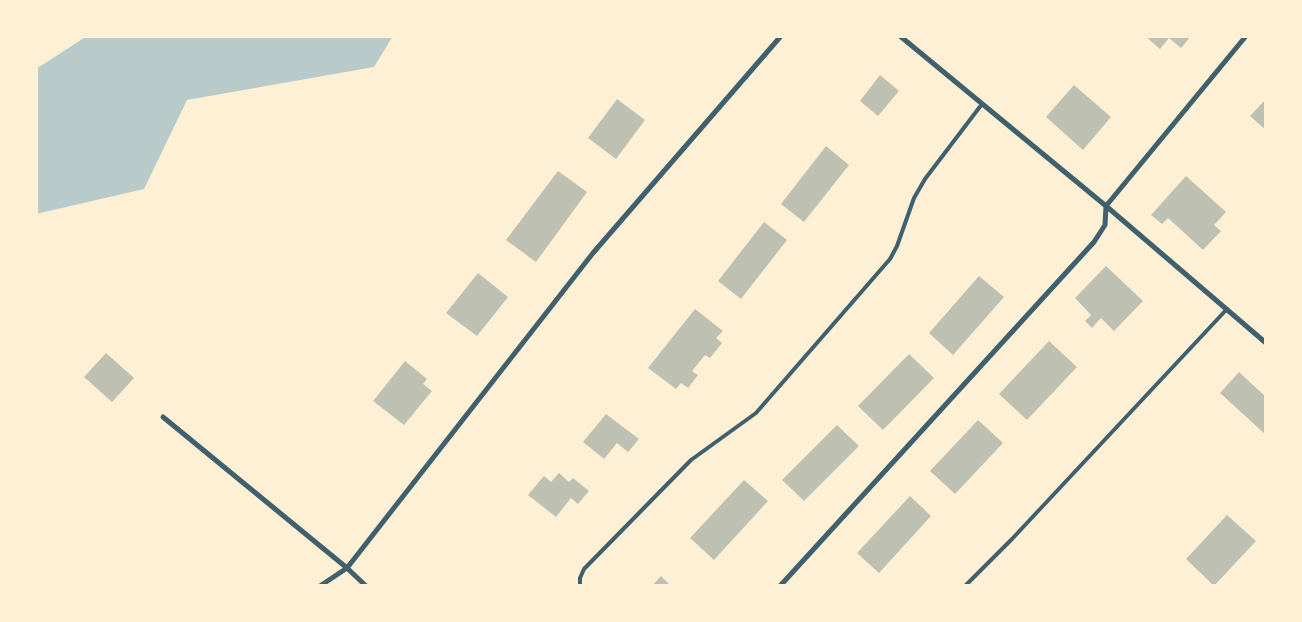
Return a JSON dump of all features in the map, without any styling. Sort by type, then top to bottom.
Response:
[{"type":"street","points":[[320,586],[347,568],[593,253],[781,36]]},
{"type":"street","points":[[900,36],[1106,206],[1266,343]]},
{"type":"street","points":[[780,586],[1094,242],[1105,225],[1106,206],[1246,36]]},
{"type":"street","points":[[163,417],[347,568],[366,586]]},
{"type":"lane","points":[[580,586],[580,578],[584,569],[691,460],[756,413],[890,259],[897,246],[914,198],[925,179],[982,104]]},
{"type":"lane","points":[[965,586],[1227,310]]},
{"type":"shaded area","points":[[87,36],[393,36],[374,67],[187,100],[144,189],[36,214],[36,69]]},
{"type":"building","points":[[1145,36],[1191,36],[1181,48],[1169,38],[1160,49]]},
{"type":"building","points":[[880,75],[899,91],[878,116],[860,101]]},
{"type":"building","points":[[1074,85],[1111,117],[1083,150],[1046,117]]},
{"type":"building","points":[[617,99],[645,120],[616,159],[588,138]]},
{"type":"building","points":[[1266,99],[1266,130],[1250,116]]},
{"type":"building","points":[[826,146],[849,165],[804,222],[781,204]]},
{"type":"building","points":[[558,171],[587,192],[536,262],[506,240]]},
{"type":"building","points":[[1186,176],[1226,212],[1214,225],[1221,231],[1203,250],[1168,218],[1162,224],[1151,215]]},
{"type":"building","points":[[764,222],[787,240],[741,299],[718,281]]},
{"type":"building","points":[[1106,266],[1143,301],[1114,331],[1101,318],[1092,328],[1085,321],[1091,315],[1075,298]]},
{"type":"building","points":[[478,273],[508,297],[477,336],[446,313]]},
{"type":"building","points":[[979,276],[1004,297],[953,355],[929,333]]},
{"type":"building","points":[[695,309],[723,331],[716,338],[722,343],[710,358],[705,355],[692,371],[698,375],[688,388],[681,383],[676,389],[648,368]]},
{"type":"building","points":[[1049,341],[1077,367],[1027,420],[999,394]]},
{"type":"building","points":[[106,353],[134,378],[112,402],[84,377]]},
{"type":"building","points":[[909,354],[934,378],[883,430],[858,406]]},
{"type":"building","points":[[405,361],[427,379],[423,384],[432,391],[404,425],[373,401]]},
{"type":"building","points":[[1239,372],[1266,397],[1266,435],[1220,393]]},
{"type":"building","points":[[606,414],[639,439],[628,452],[617,443],[604,459],[583,442]]},
{"type":"building","points":[[978,420],[1003,443],[955,494],[930,471]]},
{"type":"building","points":[[837,425],[859,446],[804,501],[782,480]]},
{"type":"building","points":[[559,473],[569,482],[573,478],[589,491],[578,504],[571,498],[556,517],[528,495],[544,476],[551,482]]},
{"type":"building","points":[[744,480],[768,501],[714,560],[690,538]]},
{"type":"building","points":[[910,496],[931,516],[879,573],[857,553]]},
{"type":"building","points":[[1227,515],[1256,541],[1214,586],[1186,559]]},
{"type":"building","points":[[661,576],[671,586],[652,586]]}]
